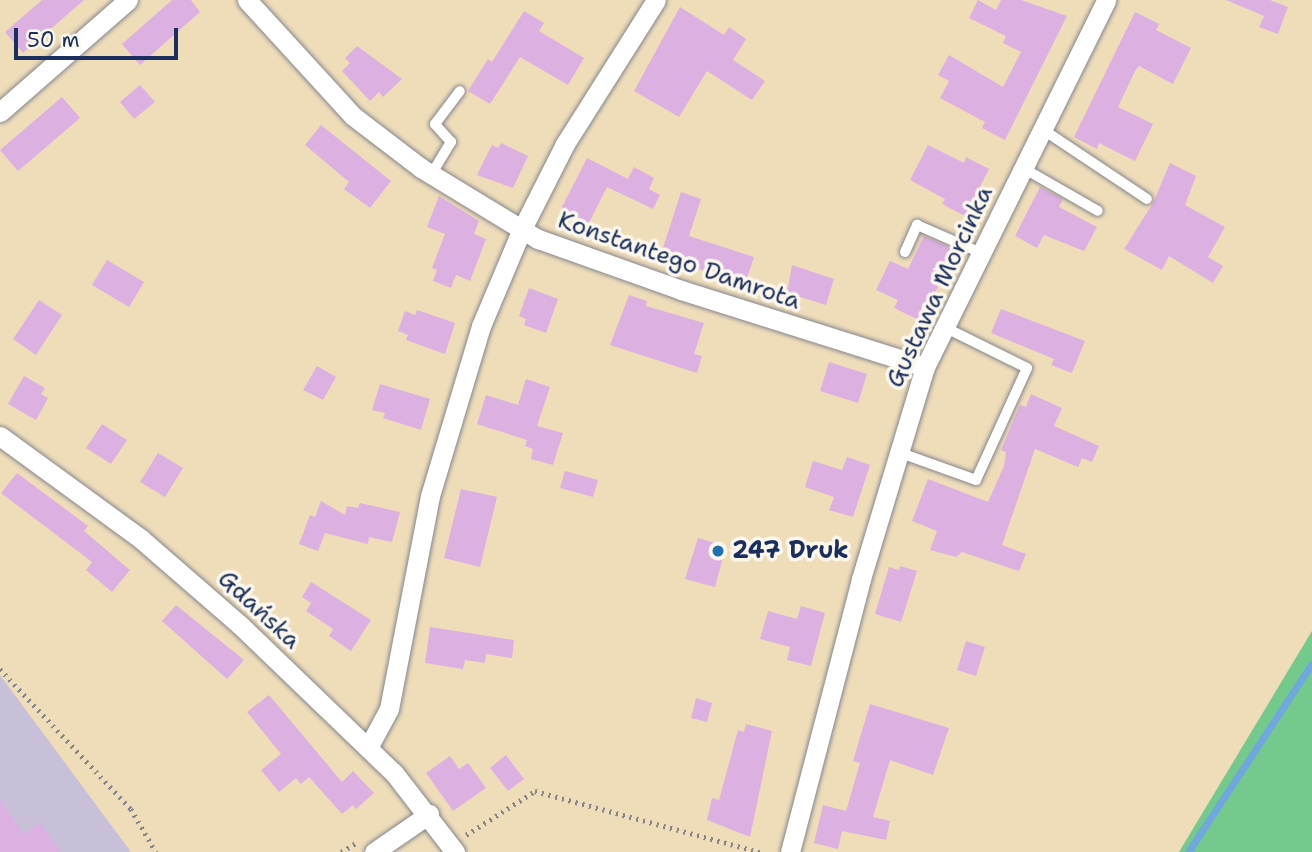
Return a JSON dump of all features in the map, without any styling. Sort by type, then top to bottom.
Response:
[{"type":"street","points":[[0,112],[128,0]]},
{"type":"street","name":"Konstantego Damrota","points":[[247,0],[353,116],[431,175],[522,229],[597,262],[925,367]]},
{"type":"street","points":[[369,746],[389,709],[443,446],[481,326],[522,229],[565,144],[656,0]]},
{"type":"street","name":"Gustawa Morcinka","points":[[790,852],[898,452],[925,367],[1106,0]]},
{"type":"street","name":"Gdańska","points":[[0,436],[47,466],[188,578],[369,746],[429,814],[453,849]]},
{"type":"street","points":[[374,852],[429,814]]},
{"type":"lane","points":[[431,175],[451,142],[435,124],[460,91]]},
{"type":"lane","points":[[1042,130],[1147,199]]},
{"type":"lane","points":[[1023,168],[1098,211]]},
{"type":"lane","points":[[905,252],[917,225],[981,253]]},
{"type":"lane","points":[[898,452],[976,480],[1027,368],[944,327]]},
{"type":"path","points":[[0,668],[131,809],[156,852]]},
{"type":"path","points":[[453,849],[536,791],[760,852]]},
{"type":"shaded area","points":[[0,675],[131,852],[0,852]]},
{"type":"green space","points":[[1312,631],[1312,852],[1179,852]]},
{"type":"building","points":[[42,0],[84,0],[23,53],[5,32]]},
{"type":"building","points":[[172,0],[191,0],[200,12],[140,65],[122,44]]},
{"type":"building","points":[[978,0],[996,10],[1001,0],[1021,0],[1067,16],[1005,140],[982,128],[985,122],[940,98],[949,81],[938,75],[949,55],[1003,87],[1021,52],[1003,43],[1006,36],[969,18]]},
{"type":"building","points":[[1226,0],[1270,0],[1288,7],[1278,34],[1259,27],[1264,16]]},
{"type":"building","points":[[680,7],[724,35],[729,27],[746,39],[733,60],[765,81],[752,100],[707,71],[679,117],[634,91]]},
{"type":"building","points":[[524,11],[544,23],[539,31],[584,58],[568,85],[520,57],[490,104],[468,91],[488,59],[492,62]]},
{"type":"building","points":[[1135,12],[1159,24],[1156,30],[1191,48],[1173,84],[1139,66],[1135,71],[1118,107],[1153,124],[1135,161],[1099,143],[1097,149],[1074,137]]},
{"type":"building","points":[[357,46],[402,79],[383,97],[379,92],[370,101],[342,71],[350,63],[345,58]]},
{"type":"building","points":[[140,85],[155,102],[134,119],[120,102]]},
{"type":"building","points":[[62,97],[80,118],[18,171],[0,150]]},
{"type":"building","points":[[321,125],[391,181],[370,208],[344,189],[349,182],[305,145]]},
{"type":"building","points":[[501,143],[528,156],[513,188],[477,175],[492,145],[498,148]]},
{"type":"building","points":[[928,145],[964,163],[966,157],[989,169],[965,216],[942,204],[945,199],[910,180]]},
{"type":"building","points":[[587,158],[628,179],[634,167],[654,178],[649,189],[660,195],[653,209],[607,187],[589,223],[561,209]]},
{"type":"building","points":[[1170,163],[1196,176],[1185,205],[1225,227],[1208,257],[1223,266],[1213,283],[1169,256],[1162,270],[1124,249],[1153,203]]},
{"type":"building","points":[[1040,187],[1063,199],[1059,207],[1097,227],[1084,251],[1044,235],[1037,248],[1015,236]]},
{"type":"building","points":[[681,192],[701,199],[689,236],[754,257],[745,284],[660,257]]},
{"type":"building","points":[[439,196],[479,221],[474,234],[486,239],[470,281],[456,275],[451,288],[433,281],[437,270],[432,268],[445,234],[427,227]]},
{"type":"building","points":[[924,236],[956,250],[921,321],[894,308],[898,300],[876,290],[890,261],[908,269]]},
{"type":"building","points":[[107,260],[144,282],[129,307],[92,285]]},
{"type":"building","points":[[792,265],[834,279],[826,305],[787,293]]},
{"type":"building","points":[[529,288],[558,299],[546,333],[524,325],[526,319],[519,316]]},
{"type":"building","points":[[629,295],[647,301],[646,306],[704,323],[694,354],[702,356],[697,373],[610,345]]},
{"type":"building","points":[[39,300],[62,315],[36,355],[13,339]]},
{"type":"building","points":[[1001,309],[1085,341],[1072,373],[1051,365],[1054,359],[991,333]]},
{"type":"building","points":[[417,310],[455,323],[445,354],[406,340],[408,335],[398,331],[405,311],[415,315]]},
{"type":"building","points":[[829,362],[867,374],[858,403],[820,391]]},
{"type":"building","points":[[317,366],[336,377],[323,400],[303,390]]},
{"type":"building","points":[[24,376],[45,388],[41,394],[48,398],[36,420],[8,404]]},
{"type":"building","points":[[526,379],[550,387],[537,426],[563,433],[553,465],[531,459],[533,449],[525,446],[527,440],[477,424],[486,395],[518,405]]},
{"type":"building","points":[[380,384],[430,399],[421,430],[383,418],[385,413],[372,410]]},
{"type":"building","points":[[1031,394],[1062,408],[1054,426],[1099,446],[1092,462],[1082,458],[1078,467],[1035,449],[1002,545],[1026,554],[1019,571],[962,552],[956,557],[930,550],[937,531],[912,521],[928,479],[988,502],[1004,466],[1006,452],[1001,450],[1020,405],[1026,407]]},
{"type":"building","points":[[102,424],[127,440],[111,464],[86,448]]},
{"type":"building","points":[[158,453],[183,468],[165,497],[140,482]]},
{"type":"building","points":[[847,457],[870,465],[853,517],[829,510],[834,497],[805,487],[813,461],[842,470]]},
{"type":"building","points":[[565,471],[598,480],[593,497],[560,488]]},
{"type":"building","points":[[17,473],[88,526],[84,531],[130,570],[112,592],[86,570],[92,562],[1,493]]},
{"type":"building","points":[[461,489],[497,497],[480,567],[444,558]]},
{"type":"building","points":[[321,501],[345,515],[347,506],[358,508],[360,503],[400,512],[392,542],[369,537],[368,544],[325,533],[318,551],[299,544],[310,515],[315,517]]},
{"type":"building","points":[[698,538],[726,546],[715,587],[685,579]]},
{"type":"building","points":[[900,566],[917,571],[901,622],[875,614],[889,567],[899,570]]},
{"type":"building","points":[[311,582],[371,620],[351,651],[329,636],[333,629],[306,611],[311,603],[302,597]]},
{"type":"building","points":[[176,605],[244,660],[227,679],[162,621]]},
{"type":"building","points":[[801,606],[825,613],[811,666],[787,660],[790,647],[760,639],[768,611],[797,619]]},
{"type":"building","points":[[430,627],[514,640],[512,658],[486,654],[485,663],[465,660],[463,669],[425,663]]},
{"type":"building","points":[[966,641],[985,647],[976,676],[957,670]]},
{"type":"building","points":[[269,695],[342,782],[353,771],[374,793],[356,809],[353,805],[342,814],[309,777],[301,784],[296,778],[279,792],[261,770],[281,754],[247,712]]},
{"type":"building","points":[[696,698],[712,703],[707,722],[691,718]]},
{"type":"building","points":[[870,704],[949,728],[933,775],[890,760],[873,817],[890,821],[886,840],[842,831],[838,849],[814,843],[823,805],[846,811],[860,763],[853,761]]},
{"type":"building","points":[[746,724],[772,731],[750,837],[707,820],[712,798],[719,800],[738,730],[744,732]]},
{"type":"building","points":[[506,755],[524,779],[508,791],[490,768]]},
{"type":"building","points":[[450,756],[459,769],[468,763],[486,788],[453,811],[426,773]]},
{"type":"building","points":[[0,800],[24,834],[40,823],[61,852],[0,852]]},
{"type":"waterway","points":[[1188,852],[1312,663]]},
{"type":"place","name":"247 Druk","points":[[718,551]]}]
